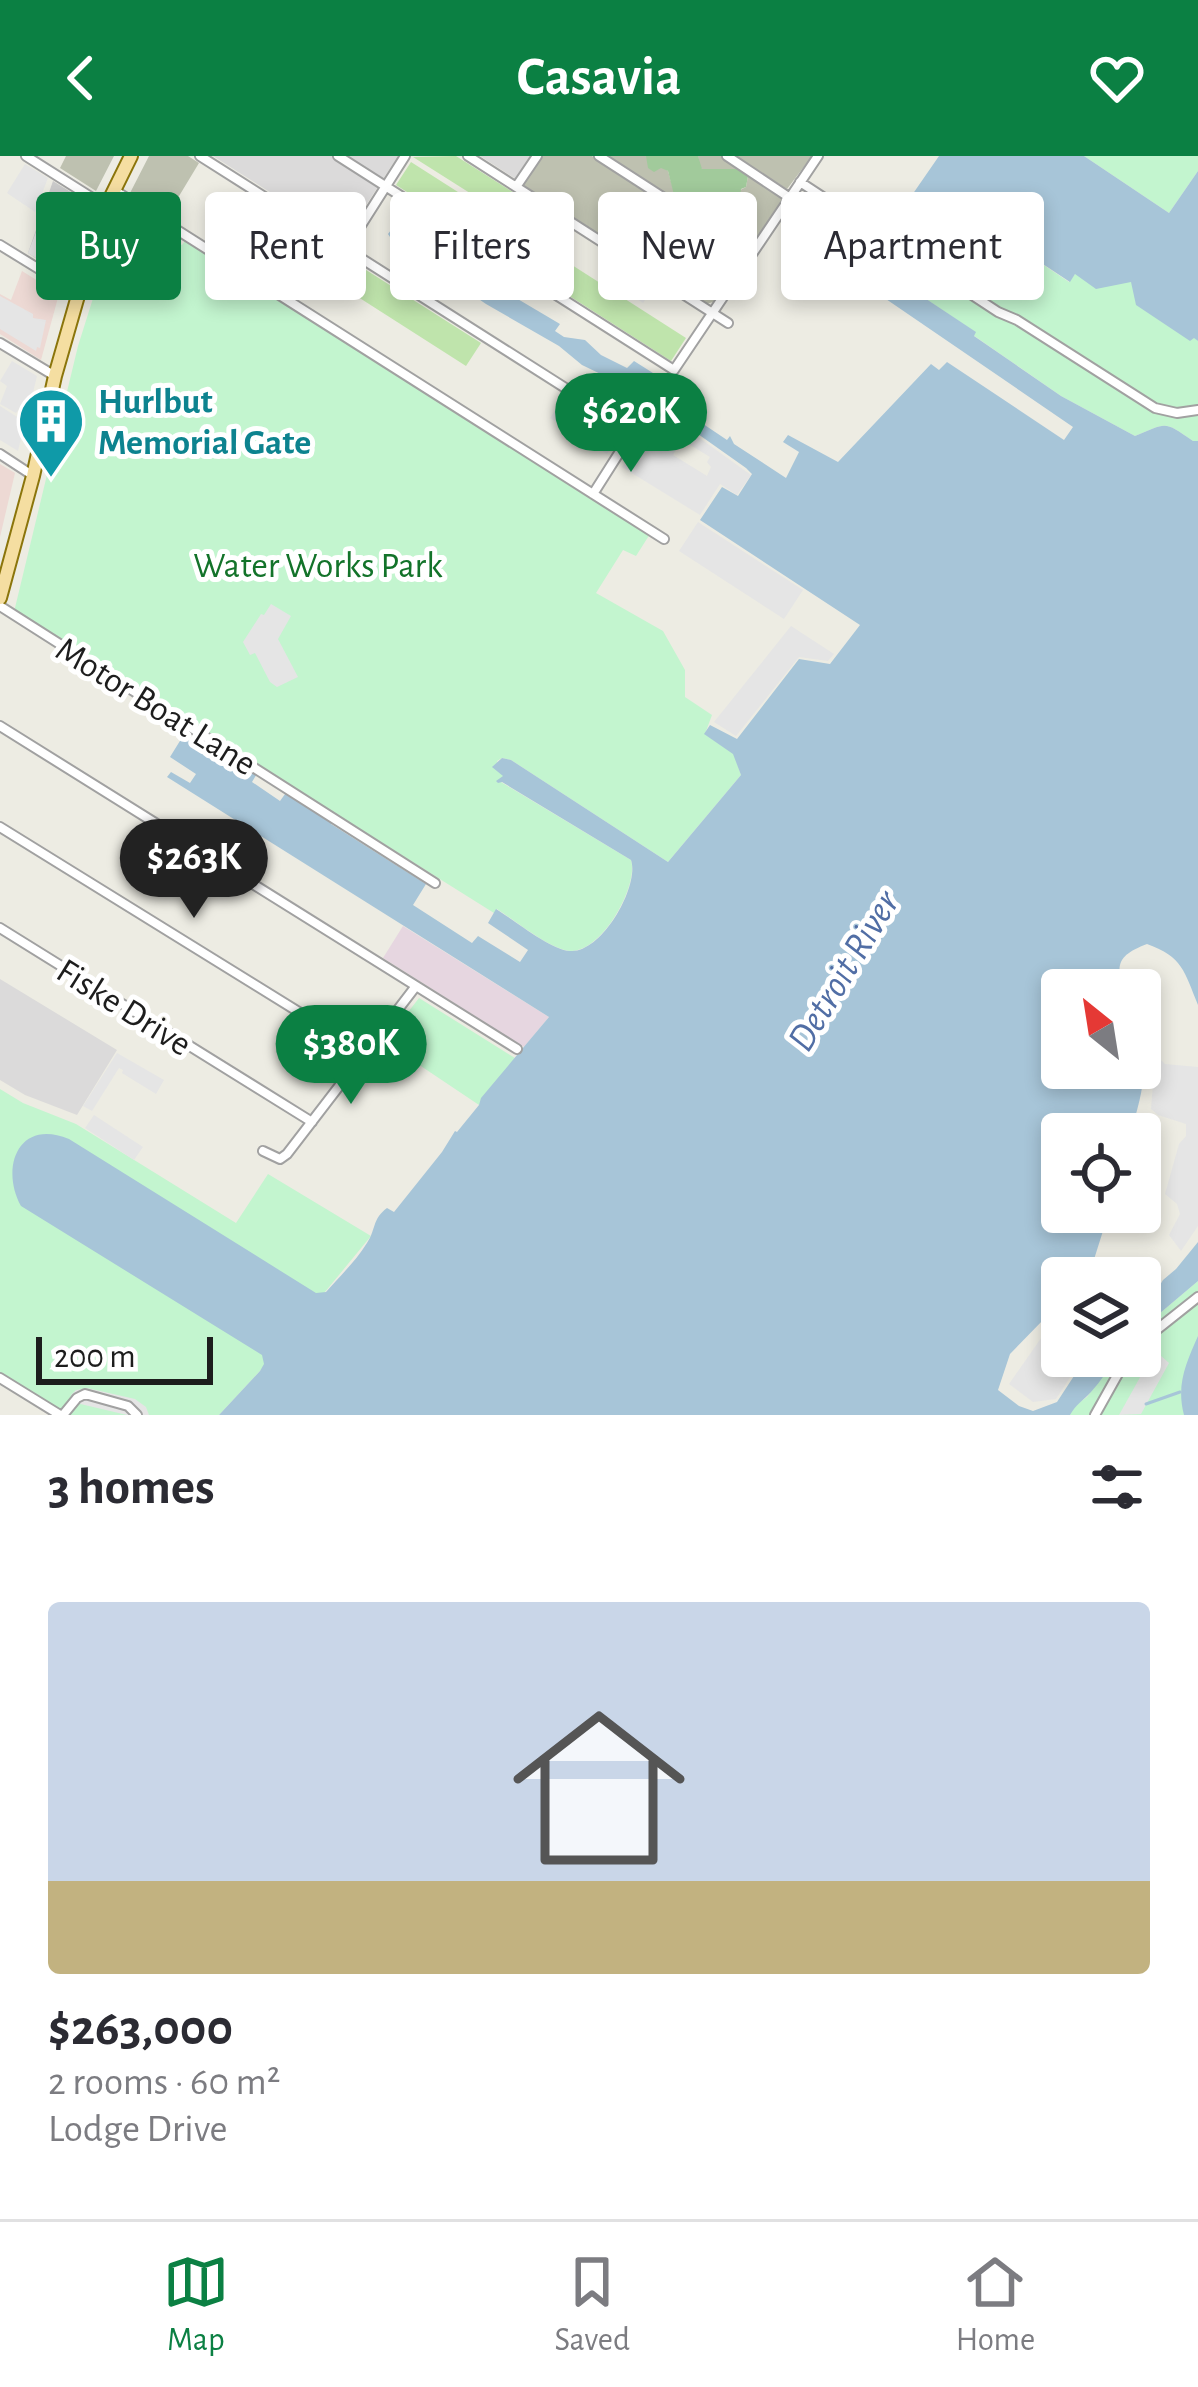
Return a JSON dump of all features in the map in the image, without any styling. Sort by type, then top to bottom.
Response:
[{"type":"main road","points":[[112,192],[131,156]]},
{"type":"main road","points":[[0,602],[4,563],[33,476],[76,300]]},
{"type":"street","points":[[26,156],[83,192]]},
{"type":"street","points":[[200,156],[257,192]]},
{"type":"street","points":[[338,156],[674,370],[721,300]]},
{"type":"street","points":[[366,218],[405,156]]},
{"type":"street","points":[[468,156],[728,323]]},
{"type":"street","points":[[516,187],[537,156]]},
{"type":"street","points":[[599,156],[655,192]]},
{"type":"street","points":[[728,156],[781,192]]},
{"type":"street","points":[[794,192],[818,156]]},
{"type":"street","points":[[800,182],[998,312],[1162,411],[1198,410]]},
{"type":"street","points":[[113,189],[664,539]]},
{"type":"street","points":[[757,245],[781,211]]},
{"type":"street","points":[[0,245],[36,267]]},
{"type":"street","points":[[366,262],[633,431],[592,494]]},
{"type":"street","points":[[0,343],[55,376]]},
{"type":"street","points":[[0,454],[33,476]]},
{"type":"street","name":"Motor Boat Lane","points":[[0,602],[434,883]]},
{"type":"street","points":[[0,726],[517,1049]]},
{"type":"street","points":[[0,827],[364,1053]]},
{"type":"street","name":"Fiske Drive","points":[[0,928],[312,1122]]},
{"type":"street","points":[[263,1150],[284,1157],[416,986]]},
{"type":"street","points":[[1161,1326],[1198,1297]]},
{"type":"street","points":[[1095,1415],[1116,1377]]},
{"type":"street","points":[[0,1378],[46,1411],[62,1415],[85,1394],[128,1406],[137,1415]]},
{"type":"shaded area","points":[[66,156],[114,156],[96,191],[60,168]]},
{"type":"shaded area","points":[[149,156],[188,156],[199,163],[181,193],[131,192]]},
{"type":"shaded area","points":[[213,156],[398,156],[366,205],[366,192],[270,192]]},
{"type":"shaded area","points":[[480,156],[531,156],[516,179]]},
{"type":"shaded area","points":[[541,156],[592,156],[647,192],[598,192],[598,235],[574,219],[574,192],[532,192],[523,183]]},
{"type":"shaded area","points":[[606,156],[646,156],[668,171],[674,192],[662,192]]},
{"type":"shaded area","points":[[698,156],[722,156],[780,194],[781,201],[757,237],[757,192],[736,192],[746,187],[748,176],[740,169],[702,169]]},
{"type":"shaded area","points":[[735,156],[812,156],[787,189]]},
{"type":"shaded area","points":[[25,164],[48,178],[43,192],[36,192],[35,212],[7,193]]},
{"type":"shaded area","points":[[53,181],[71,192],[49,192]]},
{"type":"shaded area","points":[[36,230],[36,258],[28,253]]},
{"type":"shaded area","points":[[36,232],[36,258],[28,253]]},
{"type":"shaded area","points":[[22,271],[36,280],[36,300],[57,300],[41,360],[0,334],[0,294],[11,300]]},
{"type":"shaded area","points":[[0,296],[33,318],[46,320],[36,351],[0,329]]},
{"type":"shaded area","points":[[12,361],[37,376],[31,401],[16,413],[0,404],[7,386],[0,381]]},
{"type":"shaded area","points":[[630,388],[751,475],[737,495],[720,484],[700,515],[622,467],[642,436],[660,447],[665,441],[615,411]],"holes":[[[682,440],[710,457],[707,476],[673,455]]]},
{"type":"shaded area","points":[[565,396],[622,431],[607,454],[550,418]]},
{"type":"shaded area","points":[[0,406],[25,422],[18,451],[0,440]]},
{"type":"shaded area","points":[[0,464],[15,473],[0,537]]},
{"type":"shaded area","points":[[698,522],[803,590],[784,619],[679,551]]},
{"type":"shaded area","points":[[271,604],[291,616],[278,639],[298,677],[277,687],[243,642]]},
{"type":"shaded area","points":[[791,626],[834,654],[828,661],[799,657],[736,736],[714,722]]},
{"type":"shaded area","points":[[403,926],[549,1017],[524,1047],[383,958]]},
{"type":"shaded area","points":[[0,979],[117,1050],[77,1115],[0,1080]]},
{"type":"shaded area","points":[[117,1053],[164,1080],[156,1094],[119,1068],[92,1111],[83,1106]]},
{"type":"shaded area","points":[[1161,1060],[1198,1067],[1198,1226],[1181,1251],[1169,1235],[1180,1214],[1165,1194],[1186,1124],[1151,1109],[1153,1089],[1161,1089]]},
{"type":"shaded area","points":[[94,1115],[143,1147],[134,1160],[85,1128]]},
{"type":"shaded area","points":[[1041,1338],[1041,1377],[1070,1377],[1056,1399],[1033,1402],[1009,1384]]},
{"type":"shaded area","points":[[1161,1356],[1169,1363],[1141,1414],[1119,1415],[1140,1377],[1161,1377]]},
{"type":"shaded area","points":[[87,1388],[135,1399],[149,1415],[127,1415],[72,1402],[76,1390]]},
{"type":"green space","points":[[456,156],[513,192],[468,192],[413,157]]},
{"type":"green space","points":[[646,156],[698,156],[702,169],[740,169],[748,176],[740,192],[673,192],[668,171],[648,168]]},
{"type":"green space","points":[[1084,156],[1198,156],[1198,171],[1169,213]]},
{"type":"green space","points":[[411,162],[458,192],[407,192],[396,185]]},
{"type":"green space","name":"Water Works Park","points":[[185,241],[205,254],[205,300],[279,300],[650,534],[636,556],[623,550],[596,593],[663,631],[685,670],[685,697],[712,715],[705,734],[734,754],[741,775],[668,862],[511,760],[497,761],[501,782],[631,860],[629,885],[616,916],[594,941],[570,951],[543,940],[497,909],[494,913],[14,612],[92,300],[181,300],[181,244]]},
{"type":"green space","points":[[1044,265],[1069,282],[1075,274],[1131,282],[1198,341],[1198,441],[1166,426],[1135,436],[1061,396],[973,335],[928,300],[1044,300]]},
{"type":"green space","points":[[574,266],[598,282],[598,300],[627,300],[686,338],[671,361],[574,299]]},
{"type":"green space","points":[[366,270],[390,285],[390,300],[413,300],[481,343],[466,366],[363,300]]},
{"type":"green space","points":[[419,998],[515,1058],[479,1105],[385,1042]]},
{"type":"green space","points":[[0,1089],[76,1124],[236,1223],[268,1174],[371,1236],[219,1415],[65,1415],[0,1374]]},
{"type":"green space","points":[[1198,1281],[1198,1415],[1070,1415],[1102,1377],[1161,1377],[1161,1312]]},
{"type":"water","points":[[939,156],[1084,156],[1169,213],[1198,171],[1198,341],[1190,341],[1136,305],[1131,282],[1096,289],[1075,274],[1070,282],[1044,265],[1044,192],[914,192]]},
{"type":"water","name":"Detroit River","points":[[480,300],[519,300],[560,324],[555,331],[564,337],[585,340],[601,355],[627,368],[634,361],[653,373],[660,395],[727,440],[730,436],[734,444],[786,478],[799,452],[783,442],[788,435],[838,462],[931,364],[939,370],[947,362],[1064,440],[1073,427],[887,300],[928,300],[1061,396],[1135,436],[1165,426],[1198,441],[1198,1005],[1175,960],[1147,944],[1131,952],[1120,969],[1041,969],[1041,1089],[1142,1089],[1136,1113],[1041,1113],[1041,1233],[1102,1233],[1095,1257],[1041,1257],[1041,1322],[1010,1354],[998,1390],[1033,1411],[1057,1402],[1073,1377],[1102,1377],[1070,1415],[219,1415],[260,1371],[262,1355],[21,1206],[12,1177],[18,1150],[37,1135],[69,1139],[316,1293],[326,1292],[363,1250],[379,1216],[387,1208],[394,1212],[549,1017],[167,777],[171,772],[190,783],[196,774],[170,757],[183,736],[226,763],[232,755],[258,772],[252,782],[280,801],[288,790],[333,819],[331,824],[426,884],[413,905],[472,943],[478,936],[520,962],[528,950],[488,923],[496,909],[553,946],[582,949],[616,916],[630,885],[631,860],[498,783],[503,776],[492,767],[502,758],[511,760],[668,862],[741,775],[733,754],[704,734],[710,725],[737,739],[799,659],[830,664],[860,625],[700,520],[722,487],[738,496],[752,474],[746,468],[640,393],[582,365],[559,346]]},
{"type":"water","points":[[1198,1242],[1198,1281],[1161,1312],[1161,1283]]},
{"type":"water","points":[[1198,1336],[1198,1415],[1184,1415],[1182,1384]]},
{"type":"waterway","points":[[1146,1404],[1180,1392]]},
{"type":"place","name":"Hurlbut Memorial Gate","points":[[51,480]]}]
